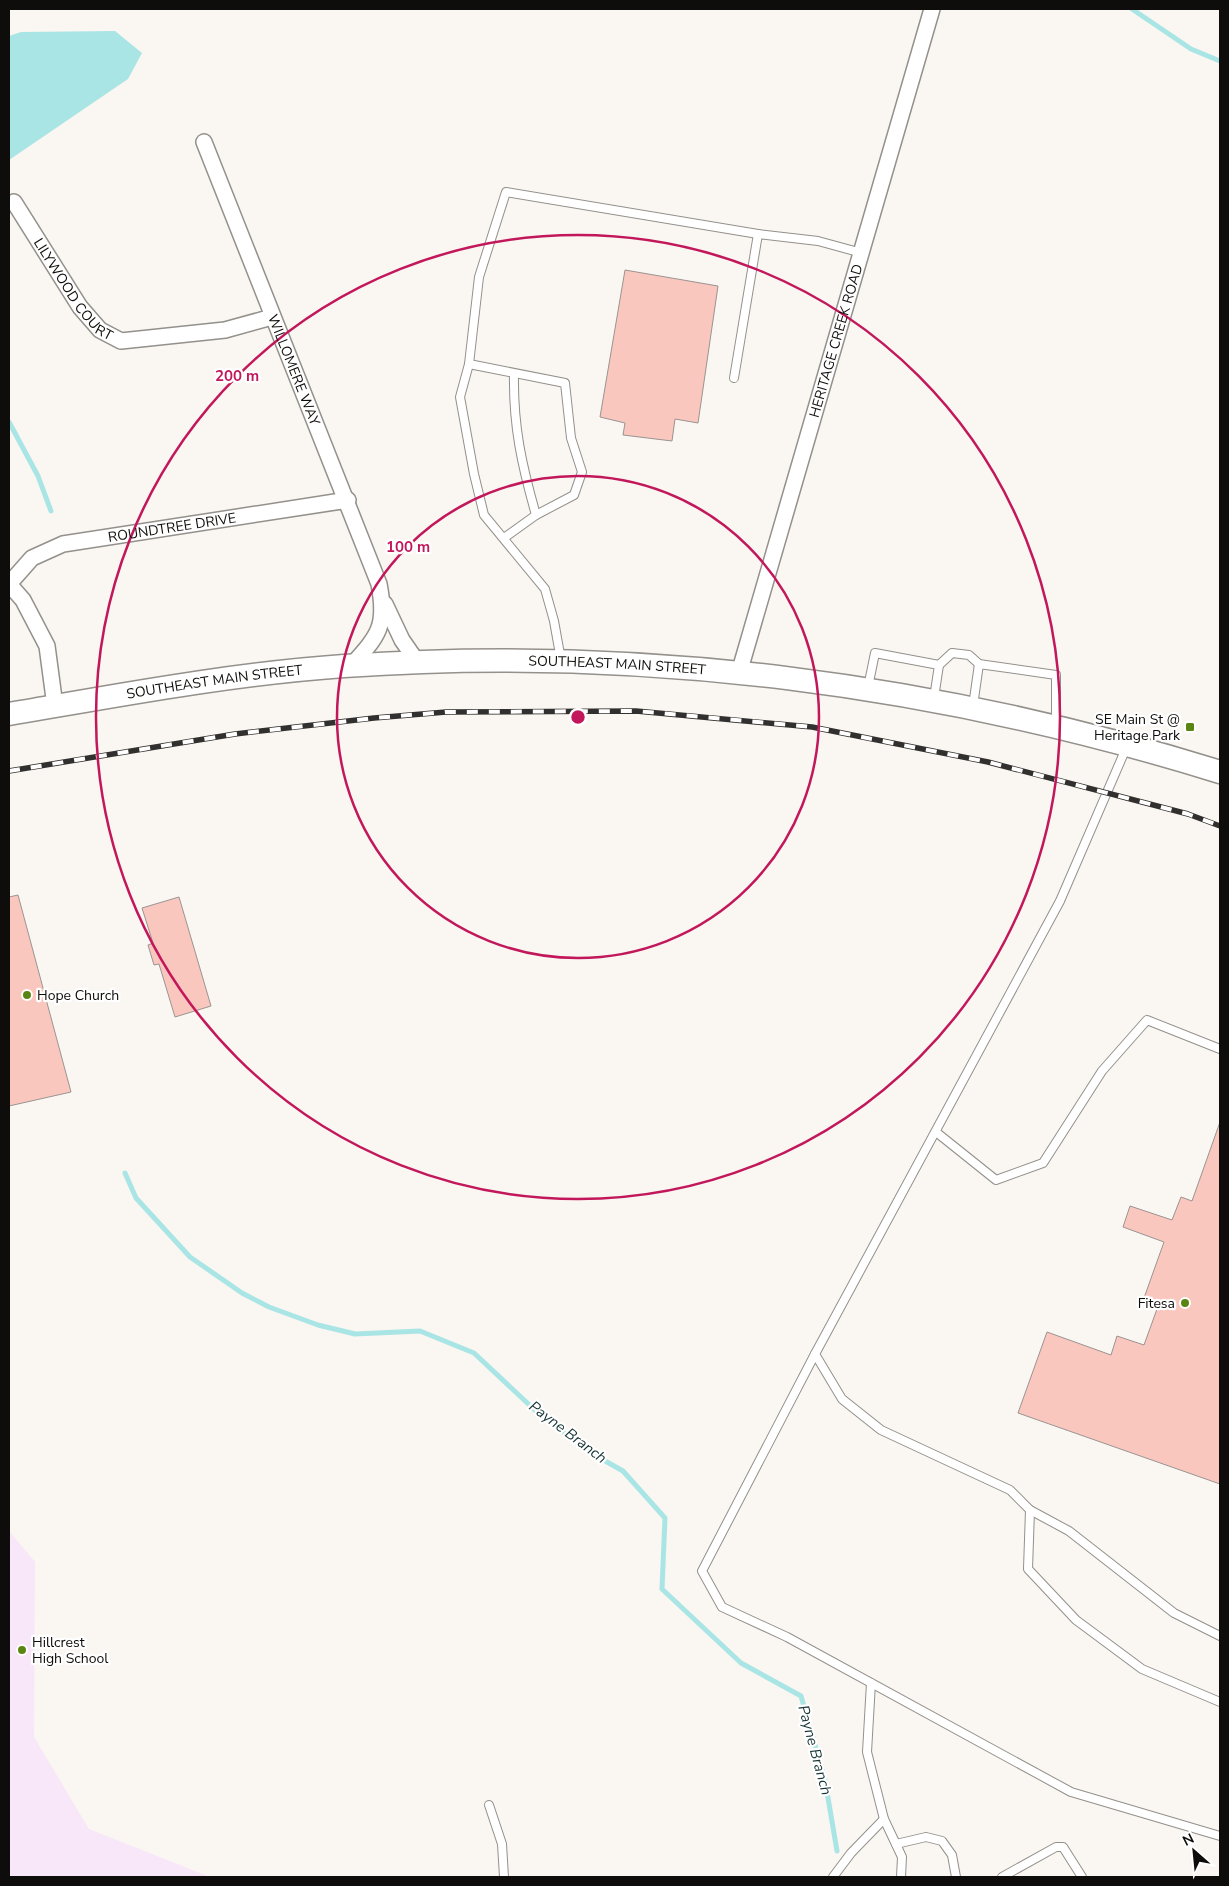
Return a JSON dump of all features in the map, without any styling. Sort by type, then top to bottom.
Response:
[{"type":"main road","name":"SOUTHEAST MAIN STREET","points":[[9,714],[194,682],[351,666],[418,663],[562,662],[650,665],[739,672],[868,689],[934,700],[1056,726],[1128,744],[1220,772]]},
{"type":"street","name":"HERITAGE CREEK ROAD","points":[[739,672],[932,9]]},
{"type":"street","name":"WILLOMERE WAY","points":[[204,142],[272,317],[348,500],[380,584],[383,619],[374,640],[351,666]]},
{"type":"street","name":"LILYWOOD COURT","points":[[14,202],[80,307],[100,330],[121,341],[225,330],[272,317]]},
{"type":"street","name":"ROUNDTREE DRIVE","points":[[9,584],[32,558],[63,544],[348,500]]},
{"type":"street","points":[[9,584],[23,600],[47,646],[55,706]]},
{"type":"street","name":"WILLOMERE WAY","points":[[382,599],[402,640],[418,663]]},
{"type":"lane","points":[[562,662],[554,621],[544,589],[484,515],[474,474],[460,397],[469,364],[479,277],[506,192],[758,234],[818,241],[862,253]]},
{"type":"lane","points":[[734,378],[758,234]]},
{"type":"lane","points":[[469,364],[565,383],[571,438],[582,472],[574,495],[536,515],[504,538]]},
{"type":"lane","points":[[514,374],[513,408],[516,438],[536,515]]},
{"type":"lane","points":[[868,689],[875,653],[939,665]]},
{"type":"lane","points":[[934,700],[939,665],[952,653],[969,655],[979,664],[1056,675],[1056,726]]},
{"type":"lane","points":[[973,708],[979,664]]},
{"type":"lane","points":[[1128,744],[1060,901],[815,1354],[702,1571],[722,1607],[787,1637],[1071,1792],[1220,1836]]},
{"type":"lane","points":[[936,1132],[996,1180],[1043,1163],[1102,1072],[1147,1020],[1220,1049]]},
{"type":"lane","points":[[815,1354],[842,1399],[881,1430],[1010,1490],[1030,1510],[1068,1531],[1174,1613],[1220,1636]]},
{"type":"lane","points":[[1030,1510],[1028,1569],[1076,1620],[1142,1669],[1220,1702]]},
{"type":"lane","points":[[871,1683],[867,1752],[884,1819],[902,1857],[901,1877]]},
{"type":"lane","points":[[489,1805],[502,1844],[504,1877]]},
{"type":"lane","points":[[833,1877],[851,1853],[884,1819]]},
{"type":"lane","points":[[896,1844],[926,1837],[942,1841],[952,1856],[956,1877]]},
{"type":"lane","points":[[1002,1877],[1056,1847],[1063,1847],[1082,1877]]},
{"type":"shaded area","name":"Hillcrest High School","points":[[9,1531],[35,1562],[34,1737],[89,1829],[210,1877],[9,1877]]},
{"type":"water","points":[[115,31],[142,53],[128,79],[9,160],[9,36],[21,32]]},
{"type":"building","points":[[625,270],[718,286],[698,423],[675,419],[672,441],[623,435],[625,423],[600,417]]},
{"type":"building","name":"Hope Church","points":[[18,895],[71,1092],[9,1106],[9,897]]},
{"type":"building","points":[[179,897],[211,1006],[175,1017],[159,964],[154,965],[148,945],[153,943],[142,908]]},
{"type":"building","name":"Fitesa","points":[[1220,1122],[1220,1484],[1018,1413],[1047,1332],[1111,1355],[1117,1336],[1144,1345],[1157,1309],[1144,1298],[1164,1242],[1123,1227],[1130,1206],[1172,1220],[1181,1197],[1192,1201]]},
{"type":"waterway","points":[[1132,9],[1191,49],[1220,61]]},
{"type":"waterway","points":[[9,422],[38,476],[51,511]]},
{"type":"waterway","name":"Payne Branch","points":[[125,1173],[136,1198],[190,1257],[242,1293],[269,1307],[318,1325],[355,1334],[420,1331],[474,1353],[539,1414],[591,1453],[623,1471],[665,1518],[662,1589],[741,1663],[801,1696],[825,1780],[837,1851]]},
{"type":"railway","points":[[9,771],[235,734],[374,718],[446,712],[636,711],[812,727],[988,762],[1188,814],[1220,826]]},
{"type":"place","name":"SE Main St @ Heritage Park","points":[[1190,727]]},
{"type":"place","name":"Hope Church","points":[[27,995]]},
{"type":"place","name":"Fitesa","points":[[1185,1303]]},
{"type":"place","name":"Hillcrest High School","points":[[22,1650]]}]
